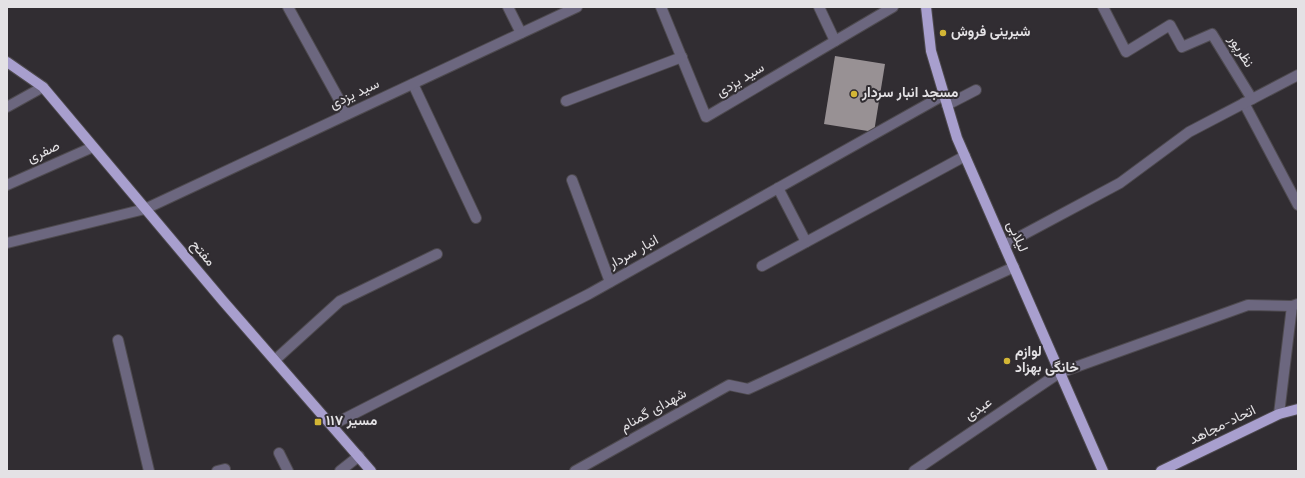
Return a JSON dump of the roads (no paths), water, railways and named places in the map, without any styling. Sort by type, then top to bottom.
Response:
[{"type":"main road","name":"لیلابی","points":[[926,7],[931,51],[957,138],[1103,471]]},
{"type":"main road","name":"مفتح","points":[[7,62],[43,87],[371,471]]},
{"type":"main road","name":"اتحاد-مجاهد","points":[[1168,470],[1279,414],[1298,409]]},
{"type":"street","points":[[288,7],[347,114]]},
{"type":"street","points":[[508,7],[522,33]]},
{"type":"street","name":"سید یزدی","points":[[7,243],[146,209],[576,7]]},
{"type":"street","name":"سید یزدی","points":[[661,7],[706,118],[893,7]]},
{"type":"street","points":[[819,7],[835,41]]},
{"type":"street","name":"نظرپور","points":[[1103,7],[1126,52],[1170,25],[1182,46],[1212,34],[1248,101]]},
{"type":"street","points":[[566,101],[682,57]]},
{"type":"street","points":[[1004,245],[1120,183],[1189,132],[1298,75]]},
{"type":"street","points":[[413,84],[476,218]]},
{"type":"street","points":[[7,107],[43,87]]},
{"type":"street","points":[[947,105],[976,90]]},
{"type":"street","name":"انبار سردار","points":[[332,425],[610,282],[944,95]]},
{"type":"street","points":[[1248,101],[1298,205]]},
{"type":"street","name":"صفری","points":[[7,185],[93,147]]},
{"type":"street","points":[[762,266],[965,156]]},
{"type":"street","points":[[572,180],[610,282]]},
{"type":"street","points":[[778,188],[806,242]]},
{"type":"street","points":[[275,360],[340,300],[437,254]]},
{"type":"street","name":"شهدای گمنام","points":[[575,471],[729,385],[748,389],[1014,267]]},
{"type":"street","name":"عبدی","points":[[914,471],[1059,373],[1248,305],[1295,305]]},
{"type":"street","points":[[1279,414],[1295,305]]},
{"type":"street","points":[[118,340],[149,471]]},
{"type":"street","points":[[279,453],[288,471]]},
{"type":"street","points":[[340,471],[359,456]]},
{"type":"place","name":"شیرینی فروش","points":[[943,33]]},
{"type":"place","name":"مسجد انبار سردار","points":[[854,94]]},
{"type":"place","name":"لوازم خانگی بهزاد","points":[[1007,361]]},
{"type":"place","name":"مسیر ۱۱۷","points":[[318,422]]}]
